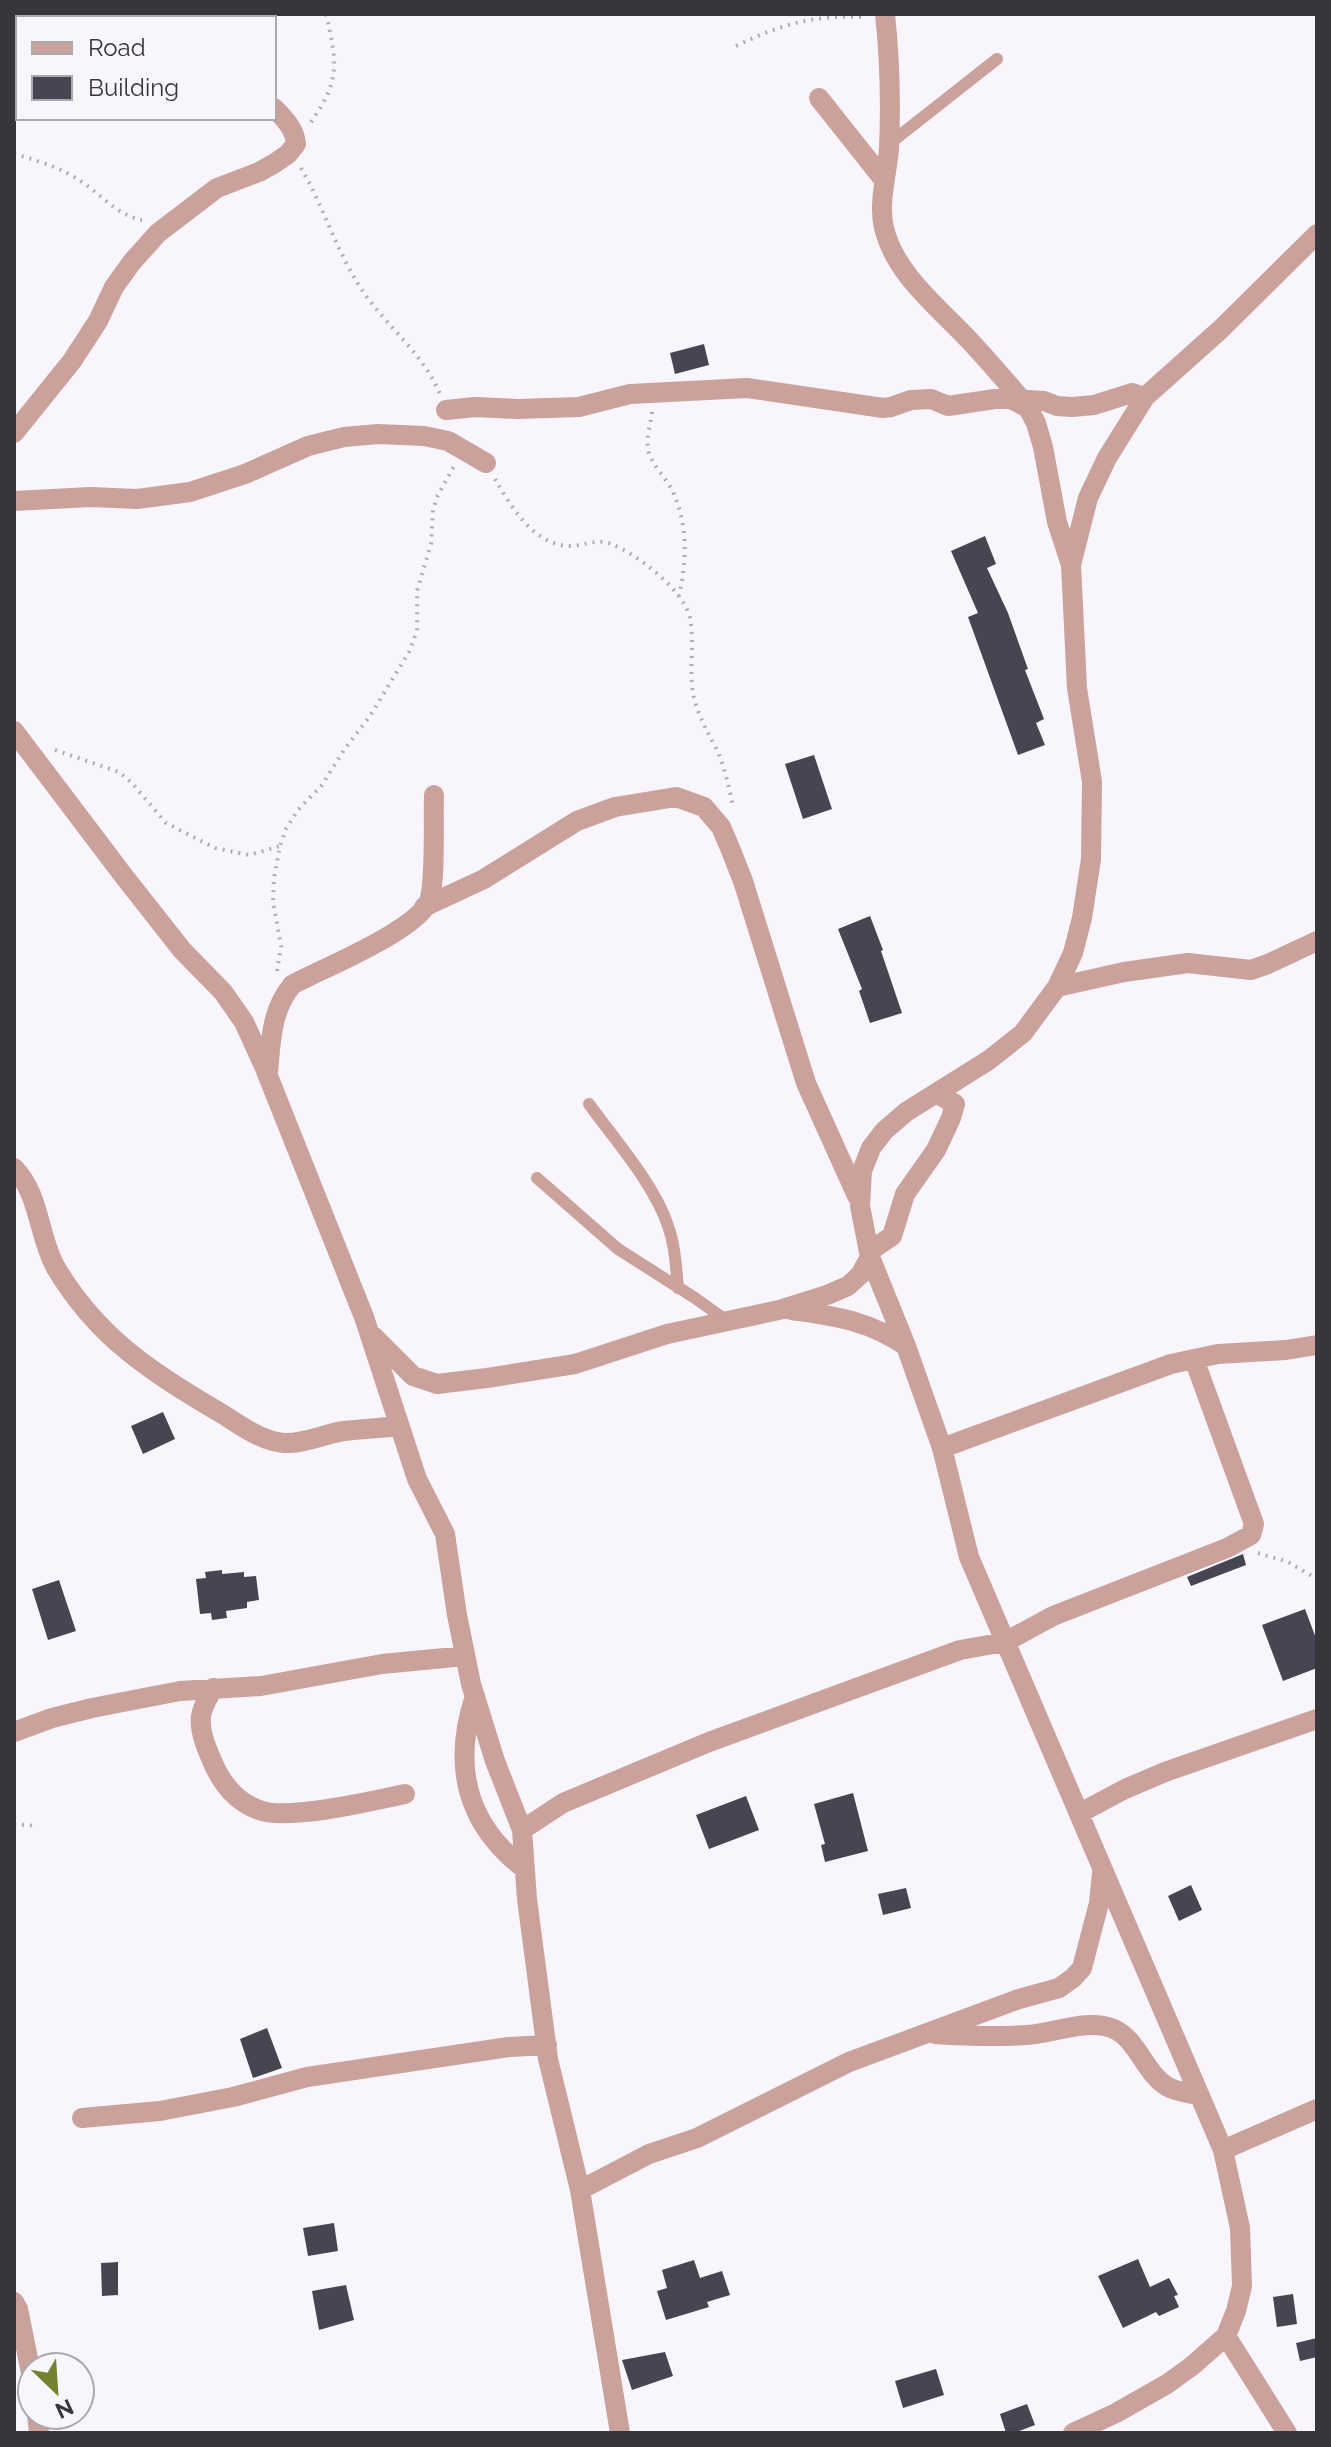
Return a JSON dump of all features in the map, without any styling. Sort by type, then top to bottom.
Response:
[{"type":"street","points":[[860,1206],[862,1171],[871,1148],[884,1131],[906,1112],[989,1060],[1023,1033],[1057,987],[1073,953],[1091,859],[1092,782],[1077,688],[1071,565],[1057,522],[1036,423],[1028,408],[1016,399],[990,362],[932,304],[902,267],[884,228],[891,82],[885,16]]},
{"type":"street","points":[[819,98],[884,180]]},
{"type":"street","points":[[14,433],[72,361],[98,321],[114,287],[158,233],[217,188],[259,172],[292,149],[292,128],[276,110]]},
{"type":"street","points":[[1071,565],[1088,498],[1107,458],[1145,397],[1221,329],[1317,234]]},
{"type":"street","points":[[446,410],[579,407],[630,394],[747,388],[883,408],[911,400],[931,399],[948,406],[1016,399],[1072,407],[1094,405],[1132,393],[1145,397]]},
{"type":"street","points":[[14,501],[91,497],[137,499],[190,492],[245,474],[308,446],[344,437],[378,434],[424,436],[448,441],[486,463]]},
{"type":"street","points":[[20,738],[182,950],[223,992],[244,1022],[369,1332],[417,1479],[445,1534],[465,1656],[475,1696],[495,1761],[522,1830],[527,1899],[547,2045],[580,2190],[620,2433]]},
{"type":"street","points":[[268,1076],[274,1023],[281,999],[292,985],[419,916],[429,900],[434,795]]},
{"type":"street","points":[[424,907],[484,879],[577,821],[615,807],[676,797],[704,807],[721,827],[730,848],[806,1083],[860,1206],[870,1254],[942,1448],[969,1557],[1223,2150],[1240,2228],[1242,2286],[1226,2336],[1167,2384],[1073,2433]]},
{"type":"street","points":[[1057,987],[1124,972],[1188,963],[1251,970],[1316,943]]},
{"type":"street","points":[[369,1332],[413,1376],[437,1384],[451,1384],[575,1364],[667,1334],[784,1308],[827,1295],[848,1286],[860,1275],[870,1254],[892,1236],[905,1194],[936,1150],[951,1118],[955,1104],[936,1093]]},
{"type":"street","points":[[14,1168],[25,1179],[42,1236],[55,1266],[88,1315],[151,1370],[261,1438],[285,1443],[343,1431],[399,1426]]},
{"type":"street","points":[[784,1308],[871,1326],[906,1346]]},
{"type":"street","points":[[942,1448],[1149,1371],[1194,1359],[1245,1351],[1286,1350],[1317,1345]]},
{"type":"street","points":[[522,1830],[563,1803],[709,1742],[960,1650],[1005,1642],[1053,1616],[1251,1535],[1254,1524],[1194,1359]]},
{"type":"street","points":[[14,1732],[52,1718],[168,1693],[261,1686],[382,1664],[465,1656]]},
{"type":"street","points":[[213,1688],[201,1716],[204,1740],[227,1789],[259,1810],[276,1813],[312,1811],[405,1794]]},
{"type":"street","points":[[475,1696],[463,1747],[475,1809],[504,1854],[525,1869]]},
{"type":"street","points":[[1080,1813],[1165,1772],[1317,1719]]},
{"type":"street","points":[[580,2190],[649,2154],[697,2138],[849,2062],[1019,1999],[1059,1988],[1082,1968],[1099,1903],[1102,1873]]},
{"type":"street","points":[[927,2034],[1028,2035],[1103,2026],[1124,2036],[1167,2086],[1198,2095]]},
{"type":"street","points":[[82,2118],[160,2111],[233,2097],[307,2077],[509,2047],[547,2045]]},
{"type":"street","points":[[1223,2150],[1317,2109]]},
{"type":"street","points":[[14,2302],[27,2351]]},
{"type":"street","points":[[1226,2336],[1287,2433]]},
{"type":"lane","points":[[889,144],[997,59]]},
{"type":"lane","points":[[589,1104],[651,1191],[667,1222],[678,1288]]},
{"type":"lane","points":[[537,1178],[618,1249],[727,1321]]},
{"type":"path","points":[[326,14],[335,66],[333,81],[326,101],[292,149],[336,246],[362,290],[430,372],[446,410]]},
{"type":"path","points":[[736,46],[772,29],[831,16],[885,16]]},
{"type":"path","points":[[14,154],[59,169],[80,180],[116,209],[145,220]]},
{"type":"path","points":[[653,393],[648,448],[673,492],[685,532],[684,572],[679,596]]},
{"type":"path","points":[[277,974],[281,946],[273,902],[274,878],[286,829],[298,810],[322,785],[409,652],[417,631],[417,591],[431,544],[433,511],[437,497],[464,450]]},
{"type":"path","points":[[486,463],[512,506],[533,531],[549,543],[568,546],[610,543],[634,557],[679,596],[690,619],[690,669],[694,697],[703,727],[724,770],[734,816]]},
{"type":"path","points":[[20,738],[119,772],[166,823],[215,848],[249,855],[280,846]]},
{"type":"path","points":[[1234,1544],[1288,1562],[1317,1579]]},
{"type":"path","points":[[14,1824],[36,1826]]},
{"type":"building","points":[[704,344],[709,365],[675,374],[670,353]]},
{"type":"building","points":[[985,536],[996,564],[987,568],[1008,613],[1044,719],[1036,723],[1045,745],[1018,755],[968,617],[978,613],[951,551]]},
{"type":"building","points":[[814,755],[832,809],[803,819],[785,764]]},
{"type":"building","points":[[870,916],[902,1013],[870,1023],[859,991],[862,989],[838,929]]},
{"type":"building","points":[[163,1412],[175,1439],[143,1454],[131,1426]]},
{"type":"building","points":[[1243,1554],[1246,1565],[1191,1586],[1187,1577]]},
{"type":"building","points":[[222,1570],[222,1574],[244,1572],[244,1577],[256,1576],[259,1600],[247,1602],[247,1608],[226,1611],[227,1618],[212,1620],[211,1613],[200,1614],[196,1579],[206,1578],[205,1572]]},
{"type":"building","points":[[59,1580],[76,1631],[48,1640],[32,1589]]},
{"type":"building","points":[[1305,1609],[1317,1641],[1317,1668],[1283,1681],[1262,1625]]},
{"type":"building","points":[[853,1793],[868,1851],[825,1862],[821,1845],[825,1844],[814,1804]]},
{"type":"building","points":[[746,1796],[759,1830],[709,1849],[696,1815]]},
{"type":"building","points":[[1191,1885],[1202,1910],[1179,1921],[1168,1896]]},
{"type":"building","points":[[906,1888],[911,1908],[883,1915],[878,1894]]},
{"type":"building","points":[[267,2028],[282,2068],[253,2078],[240,2039]]},
{"type":"building","points":[[334,2223],[338,2251],[308,2256],[303,2228]]},
{"type":"building","points":[[1138,2259],[1150,2287],[1169,2278],[1178,2295],[1174,2296],[1179,2307],[1159,2316],[1156,2312],[1123,2328],[1098,2276]]},
{"type":"building","points":[[694,2260],[700,2278],[722,2271],[730,2295],[707,2302],[709,2307],[666,2320],[657,2291],[667,2288],[662,2270]]},
{"type":"building","points":[[118,2262],[118,2295],[102,2296],[101,2263]]},
{"type":"building","points":[[346,2285],[354,2320],[319,2330],[312,2291]]},
{"type":"building","points":[[1293,2294],[1297,2324],[1277,2327],[1273,2297]]},
{"type":"building","points":[[1317,2338],[1317,2357],[1300,2361],[1296,2343]]},
{"type":"building","points":[[665,2352],[673,2376],[632,2390],[622,2360]]},
{"type":"building","points":[[936,2369],[944,2395],[903,2408],[895,2381]]},
{"type":"building","points":[[1027,2404],[1035,2425],[1006,2433],[1000,2414]]}]
